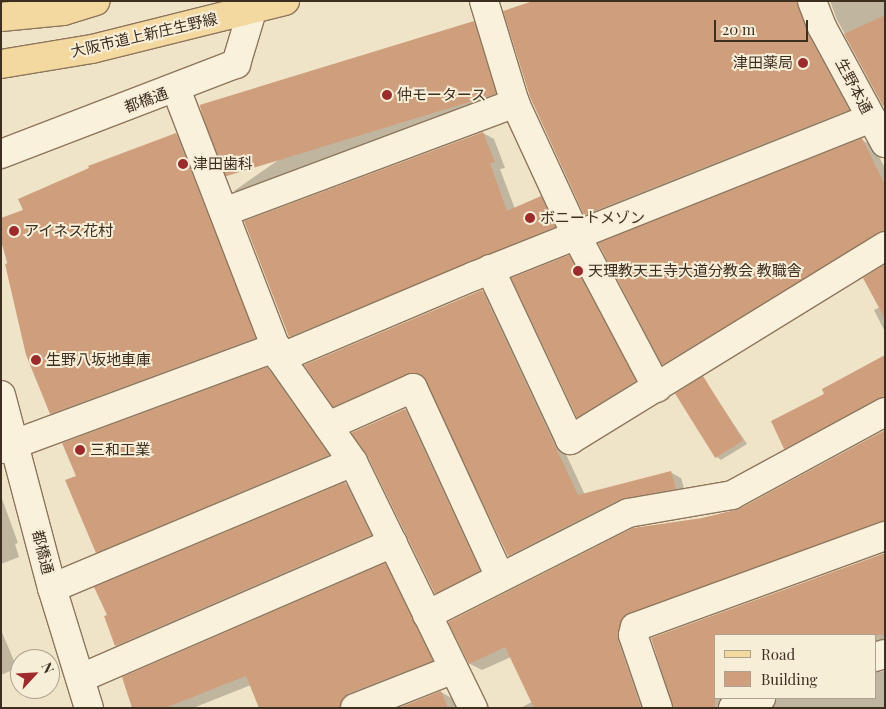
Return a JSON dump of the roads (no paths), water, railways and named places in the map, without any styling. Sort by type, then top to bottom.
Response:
[{"type":"main road","points":[[1,17],[63,11],[96,1]]},
{"type":"main road","name":"大阪市道上新庄生野線","points":[[1,64],[92,48],[254,6],[285,1]]},
{"type":"street","points":[[484,1],[515,103],[576,235],[657,388]]},
{"type":"street","name":"生野本通","points":[[812,1],[822,27],[885,144]]},
{"type":"street","name":"都橋通","points":[[1,154],[176,89],[236,64],[254,6]]},
{"type":"street","points":[[176,89],[279,352],[353,462],[472,708]]},
{"type":"street","points":[[224,212],[515,103]]},
{"type":"street","points":[[8,446],[279,352],[871,118]]},
{"type":"street","points":[[490,269],[570,440],[885,246]]},
{"type":"street","points":[[328,426],[413,388],[500,577]]},
{"type":"street","name":"都橋通","points":[[1,394],[8,446],[89,708]]},
{"type":"street","points":[[426,615],[628,512],[732,495],[885,412]]},
{"type":"street","points":[[52,588],[353,462]]},
{"type":"street","points":[[658,708],[633,635],[635,627],[885,536]]},
{"type":"street","points":[[81,678],[393,543]]},
{"type":"street","points":[[355,708],[454,669]]},
{"type":"street","points":[[733,708],[758,699]]},
{"type":"place","name":"津田薬局","points":[[803,63]]},
{"type":"place","name":"仲モータース","points":[[387,95]]},
{"type":"place","name":"津田歯科","points":[[183,164]]},
{"type":"place","name":"ボニートメゾン","points":[[530,218]]},
{"type":"place","name":"アイネス花村","points":[[14,231]]},
{"type":"place","name":"天理教天王寺大道分教会 教職舎","points":[[578,271]]},
{"type":"place","name":"生野八坂地車庫","points":[[36,360]]},
{"type":"place","name":"三和工業","points":[[80,450]]}]
